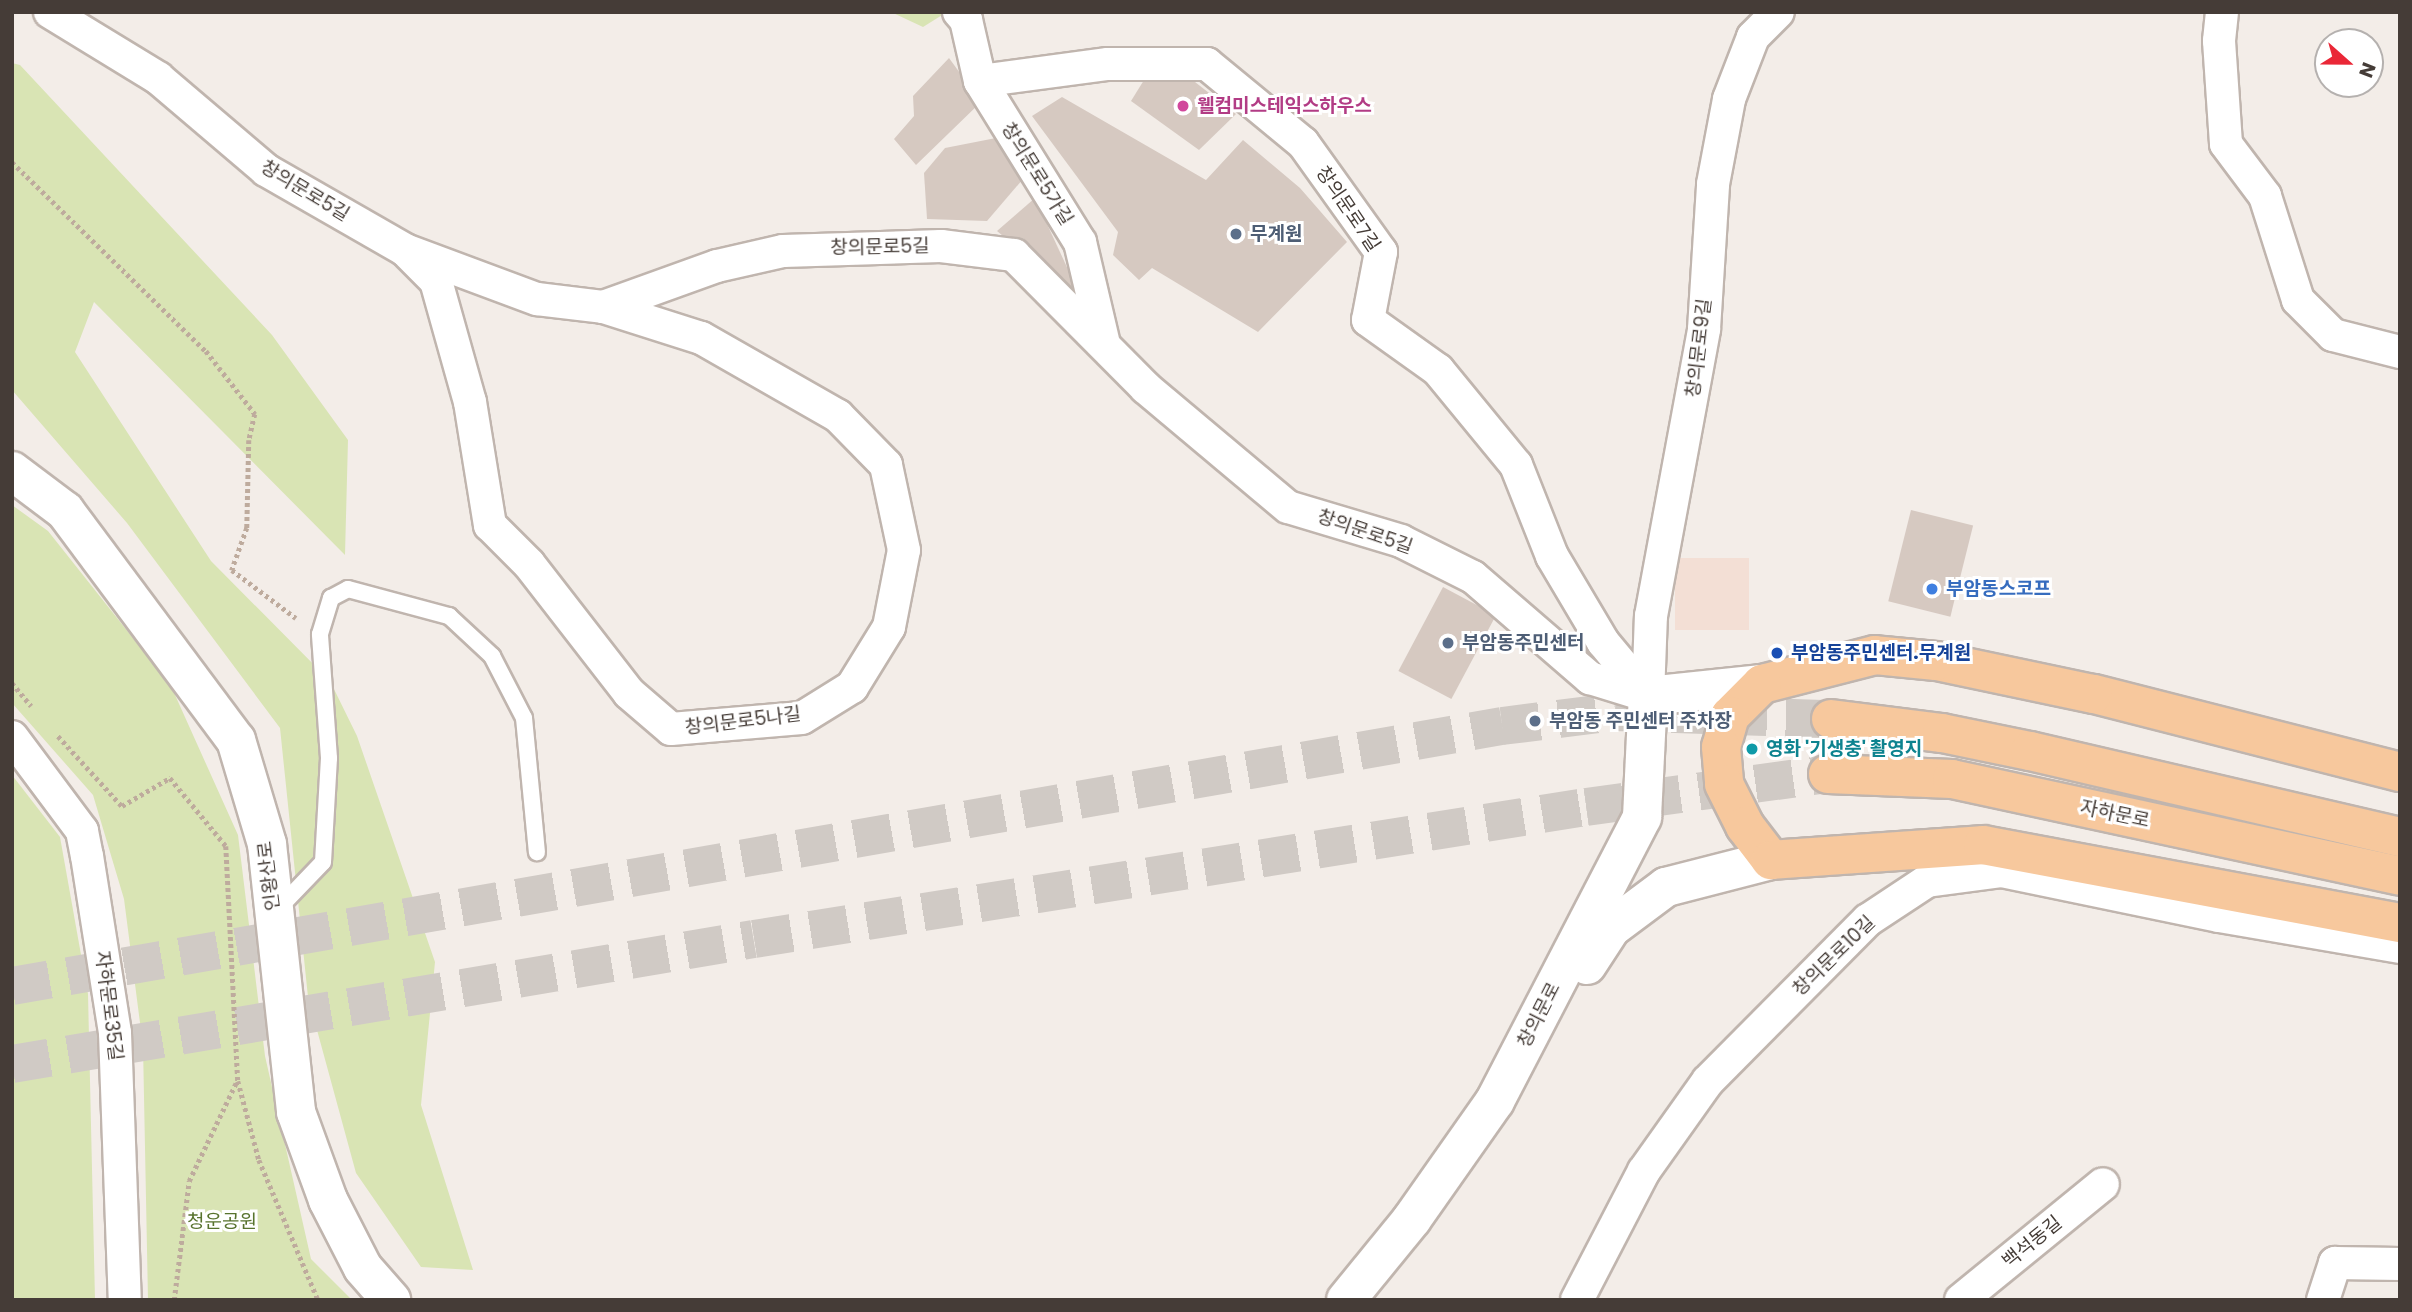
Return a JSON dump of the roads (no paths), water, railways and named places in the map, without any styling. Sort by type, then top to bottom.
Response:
[{"type":"main road","points":[[2400,772],[2093,694],[1936,661],[1875,655],[1762,684],[1730,716],[1721,747],[1724,785],[1745,826],[1771,860],[1983,845],[2400,923]]},
{"type":"main road","points":[[1831,719],[1942,733],[2030,751],[2400,837]]},
{"type":"main road","name":"자하문로","points":[[1828,774],[1952,779],[2400,876]]},
{"type":"street","name":"창의문로5길","points":[[50,12],[158,78],[266,170],[405,250],[537,299],[603,307],[717,267],[783,251],[941,246],[1014,255],[1103,340],[1146,387],[1288,507],[1401,541],[1474,577],[1590,678],[1648,696]]},
{"type":"street","name":"창의문로5가길","points":[[960,12],[966,20],[980,81],[1080,242],[1103,340]]},
{"type":"street","name":"창의문로9길","points":[[1648,696],[1651,616],[1704,330],[1713,184],[1729,99],[1753,37],[1778,12]]},
{"type":"street","points":[[2222,12],[2219,41],[2226,144],[2265,196],[2298,300],[2333,335],[2400,352]]},
{"type":"street","name":"창의문로7길","points":[[980,81],[1108,64],[1207,64],[1303,144],[1381,253],[1367,320],[1438,370],[1516,465],[1552,556],[1603,642],[1648,696]]},
{"type":"street","name":"창의문로5나길","points":[[405,250],[436,281],[470,402],[490,525],[529,564],[629,693],[671,729],[802,718],[852,687],[889,627],[904,550],[886,465],[838,416],[713,345],[603,307]]},
{"type":"street","name":"인왕산로","points":[[12,471],[65,511],[236,740],[267,844],[296,1112],[328,1200],[363,1268],[391,1300]]},
{"type":"street","points":[[1648,696],[1762,684]]},
{"type":"street","name":"창의문로","points":[[1346,1300],[1412,1219],[1495,1101],[1643,817],[1648,696]]},
{"type":"street","name":"자하문로35길","points":[[12,737],[67,808],[84,843],[115,1033],[125,1300]]},
{"type":"street","points":[[1557,980],[1587,965],[1611,928],[1666,887],[1771,860]]},
{"type":"street","name":"창의문로10길","points":[[1577,1300],[1644,1171],[1708,1081],[1868,920],[1927,881],[2002,872],[2219,916],[2400,947]]},
{"type":"street","name":"백석동길","points":[[1961,1300],[2103,1184]]},
{"type":"street","points":[[2323,1300],[2335,1263],[2400,1264]]},
{"type":"lane","points":[[273,914],[323,862],[329,758],[320,634],[331,598],[348,589],[449,615],[492,656],[524,718],[537,852]]},
{"type":"tunnel","points":[[12,986],[1502,726],[1615,712],[1831,719]]},
{"type":"tunnel","points":[[12,1064],[754,939],[1586,807],[1828,774]]},
{"type":"place","name":"웰컴미스테익스하우스","points":[[1183,106]]},
{"type":"place","name":"무계원","points":[[1236,234]]},
{"type":"place","name":"부암동스코프","points":[[1932,589]]},
{"type":"place","name":"부암동주민센터","points":[[1448,643]]},
{"type":"place","name":"부암동주민센터.무계원","points":[[1777,653]]},
{"type":"place","name":"부암동 주민센터 주차장","points":[[1535,721]]},
{"type":"place","name":"영화 '기생충' 촬영지","points":[[1752,749]]},
{"type":"park label","name":"청운공원","points":[[222,1222]]}]
